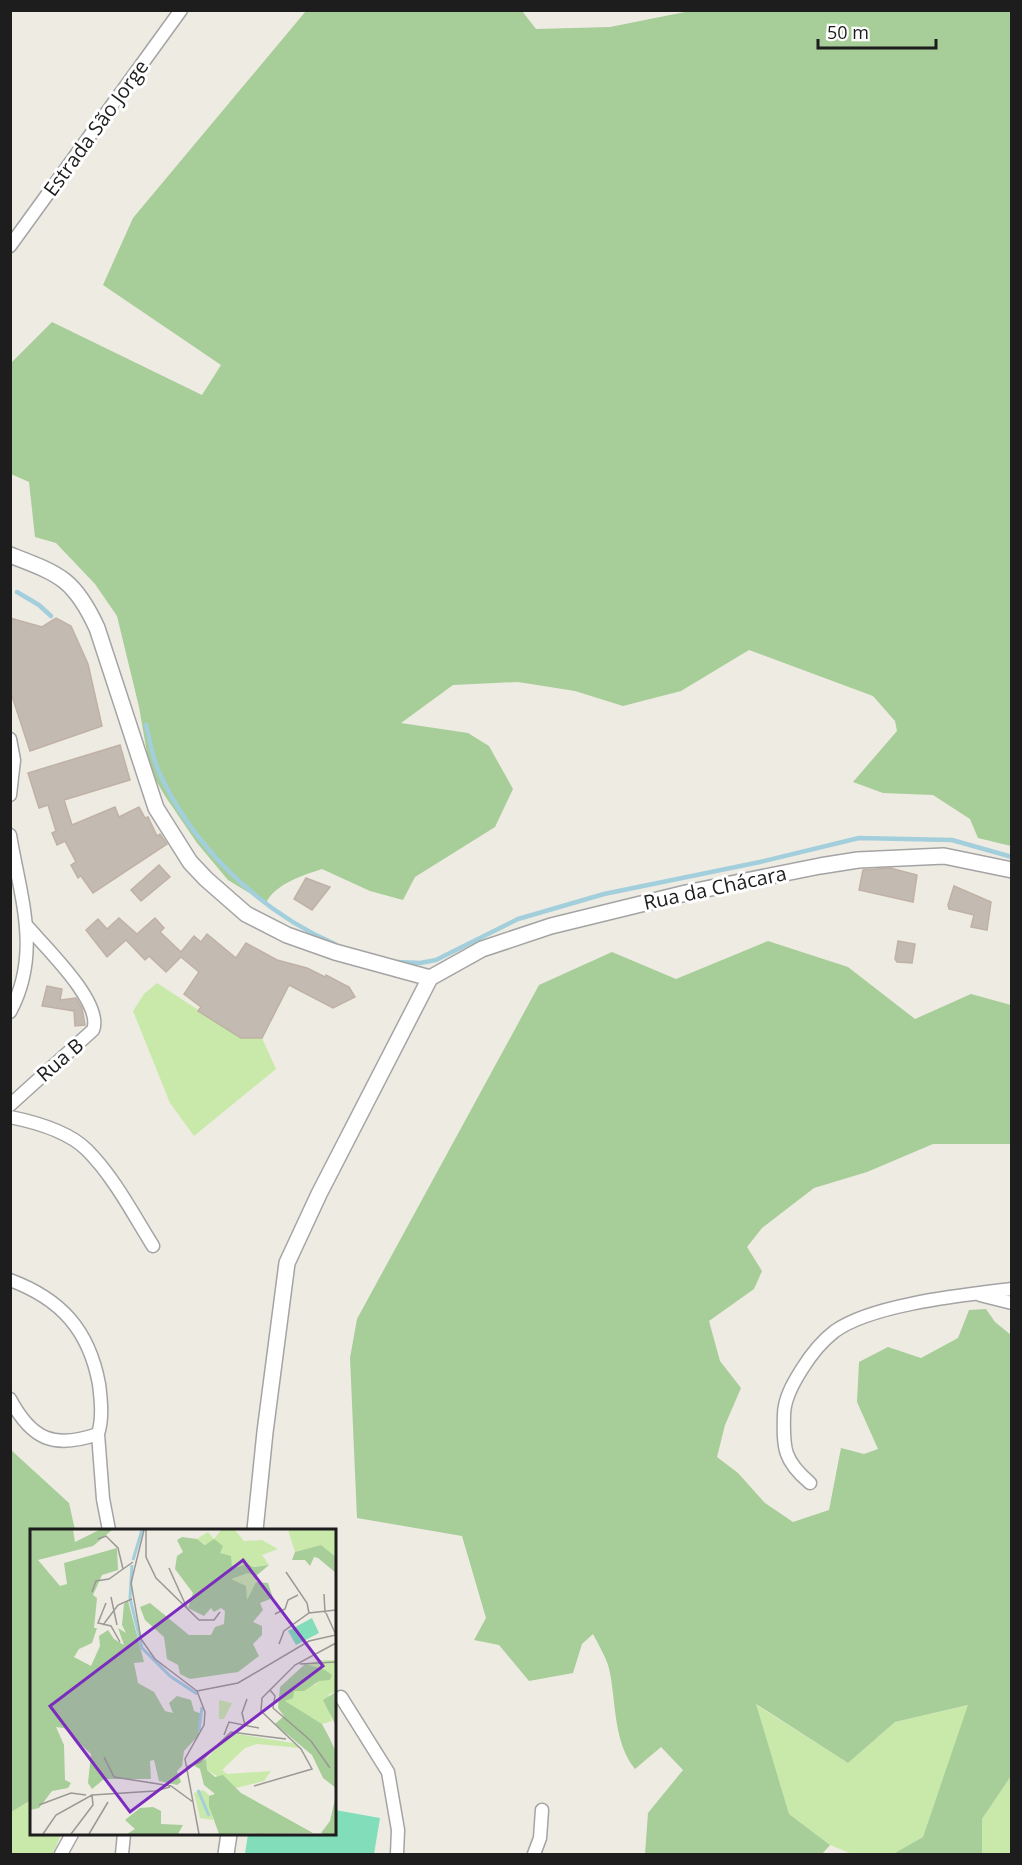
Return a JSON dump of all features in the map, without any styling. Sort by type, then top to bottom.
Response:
[{"type":"street","name":"Estrada São Jorge","points":[[10,246],[181,10]]},
{"type":"street","points":[[12,560],[52,571],[78,592],[97,628],[156,808],[190,862],[206,879],[246,914],[287,935],[335,952],[430,978],[319,1194],[287,1263],[255,1529]]},
{"type":"street","points":[[10,739],[14,760],[10,795]]},
{"type":"street","points":[[10,835],[26,925],[28,965],[19,996],[10,1012]]},
{"type":"street","name":"Rua da Chácara","points":[[430,978],[482,949],[551,926],[686,893],[820,866],[858,860],[945,856],[1011,870]]},
{"type":"street","name":"Rua B","points":[[10,1105],[93,1030],[96,1023],[91,1005],[26,925]]},
{"type":"street","points":[[10,1117],[28,1121],[60,1134],[86,1149],[114,1184],[153,1246]]},
{"type":"street","points":[[10,1280],[35,1289],[60,1307],[87,1342],[102,1401],[98,1434],[103,1499],[109,1529]]},
{"type":"street","points":[[810,1483],[796,1472],[786,1456],[783,1440],[784,1411],[789,1394],[810,1358],[834,1332],[862,1317],[973,1294],[1011,1289]]},
{"type":"street","points":[[973,1294],[1011,1303]]},
{"type":"street","points":[[10,1399],[20,1417],[40,1435],[54,1441],[73,1442],[98,1434]]},
{"type":"street","points":[[341,1696],[388,1772],[395,1803],[397,1854]]},
{"type":"street","points":[[534,1854],[540,1838],[542,1810]]},
{"type":"street","points":[[61,1854],[71,1835]]},
{"type":"street","points":[[122,1854],[124,1835]]},
{"type":"street","points":[[226,1854],[230,1835]]},
{"type":"green space","points":[[695,10],[1011,11],[1011,846],[978,838],[970,819],[933,795],[883,793],[853,782],[897,731],[895,721],[873,696],[749,650],[681,691],[623,706],[575,691],[518,682],[453,685],[401,723],[468,733],[489,746],[513,789],[495,827],[415,877],[403,900],[370,891],[322,869],[283,885],[270,896],[266,903],[228,880],[197,843],[165,796],[150,770],[139,707],[117,616],[95,584],[56,543],[35,537],[29,482],[11,474],[10,364],[52,322],[202,395],[221,365],[103,285],[133,218],[306,11],[522,11],[536,29],[610,27]]},
{"type":"green space","points":[[768,941],[848,967],[915,1019],[971,994],[1011,1005],[1011,1144],[933,1144],[867,1172],[814,1188],[762,1228],[747,1247],[762,1271],[754,1289],[709,1321],[720,1361],[741,1388],[725,1425],[717,1457],[738,1473],[765,1503],[793,1522],[829,1510],[841,1448],[864,1454],[878,1449],[857,1402],[859,1362],[888,1347],[921,1358],[958,1338],[969,1310],[986,1309],[995,1322],[1011,1335],[1011,1776],[982,1819],[982,1854],[893,1854],[923,1837],[968,1705],[895,1722],[848,1763],[756,1704],[789,1814],[830,1845],[822,1854],[645,1854],[648,1813],[683,1770],[661,1747],[635,1769],[628,1759],[619,1736],[609,1668],[593,1634],[582,1644],[573,1673],[529,1681],[499,1645],[474,1640],[486,1618],[462,1536],[357,1518],[350,1358],[357,1319],[539,985],[612,952],[676,979]]},
{"type":"green space","points":[[157,983],[241,1038],[262,1038],[276,1069],[194,1136],[170,1103],[133,1011],[144,994]]},
{"type":"green space","points":[[11,1450],[69,1503],[75,1529],[30,1529],[30,1801],[11,1812]]},
{"type":"green space","points":[[755,1704],[848,1763],[895,1722],[969,1705],[923,1837],[893,1854],[852,1854],[830,1845],[789,1814]]},
{"type":"green space","points":[[1011,1776],[1011,1854],[982,1854],[982,1819]]},
{"type":"green space","points":[[30,1801],[30,1835],[61,1835],[53,1854],[11,1854],[10,1812]]},
{"type":"green space","points":[[336,1810],[380,1818],[374,1854],[245,1854],[248,1835],[336,1835]]},
{"type":"building","points":[[10,618],[42,627],[56,618],[71,626],[88,664],[102,726],[30,751],[10,690]]},
{"type":"building","points":[[120,745],[130,780],[64,800],[72,825],[115,807],[119,817],[139,807],[145,818],[148,817],[157,836],[160,834],[167,844],[93,893],[81,876],[78,878],[71,865],[76,862],[65,841],[57,845],[52,833],[56,831],[48,805],[39,808],[28,773]]},
{"type":"building","points":[[159,865],[170,877],[141,901],[131,890]]},
{"type":"building","points":[[890,868],[917,875],[913,902],[859,890],[863,870]]},
{"type":"building","points":[[306,878],[330,887],[312,910],[294,899]]},
{"type":"building","points":[[954,886],[991,902],[987,930],[971,927],[974,915],[949,909],[948,905]]},
{"type":"building","points":[[119,918],[137,934],[155,918],[164,928],[160,932],[181,952],[194,936],[201,942],[207,934],[236,958],[246,943],[277,960],[307,968],[325,977],[326,975],[349,987],[355,997],[333,1008],[289,985],[262,1038],[241,1038],[198,1011],[201,1007],[184,994],[199,972],[181,957],[166,972],[149,956],[145,960],[126,940],[107,957],[86,930],[98,919],[107,929]]},
{"type":"building","points":[[898,941],[915,944],[912,963],[897,962],[895,959]]},
{"type":"building","points":[[47,986],[62,989],[60,1000],[76,998],[82,1008],[85,1025],[75,1026],[74,1011],[42,1006]]},
{"type":"waterway","points":[[17,592],[39,605],[51,616]]},
{"type":"waterway","points":[[146,725],[158,770],[172,798],[189,825],[209,850],[231,873],[280,914],[335,944]]},
{"type":"waterway","points":[[397,962],[420,963],[436,960],[518,919],[604,894],[760,862],[859,838],[952,840],[1012,857]]}]
